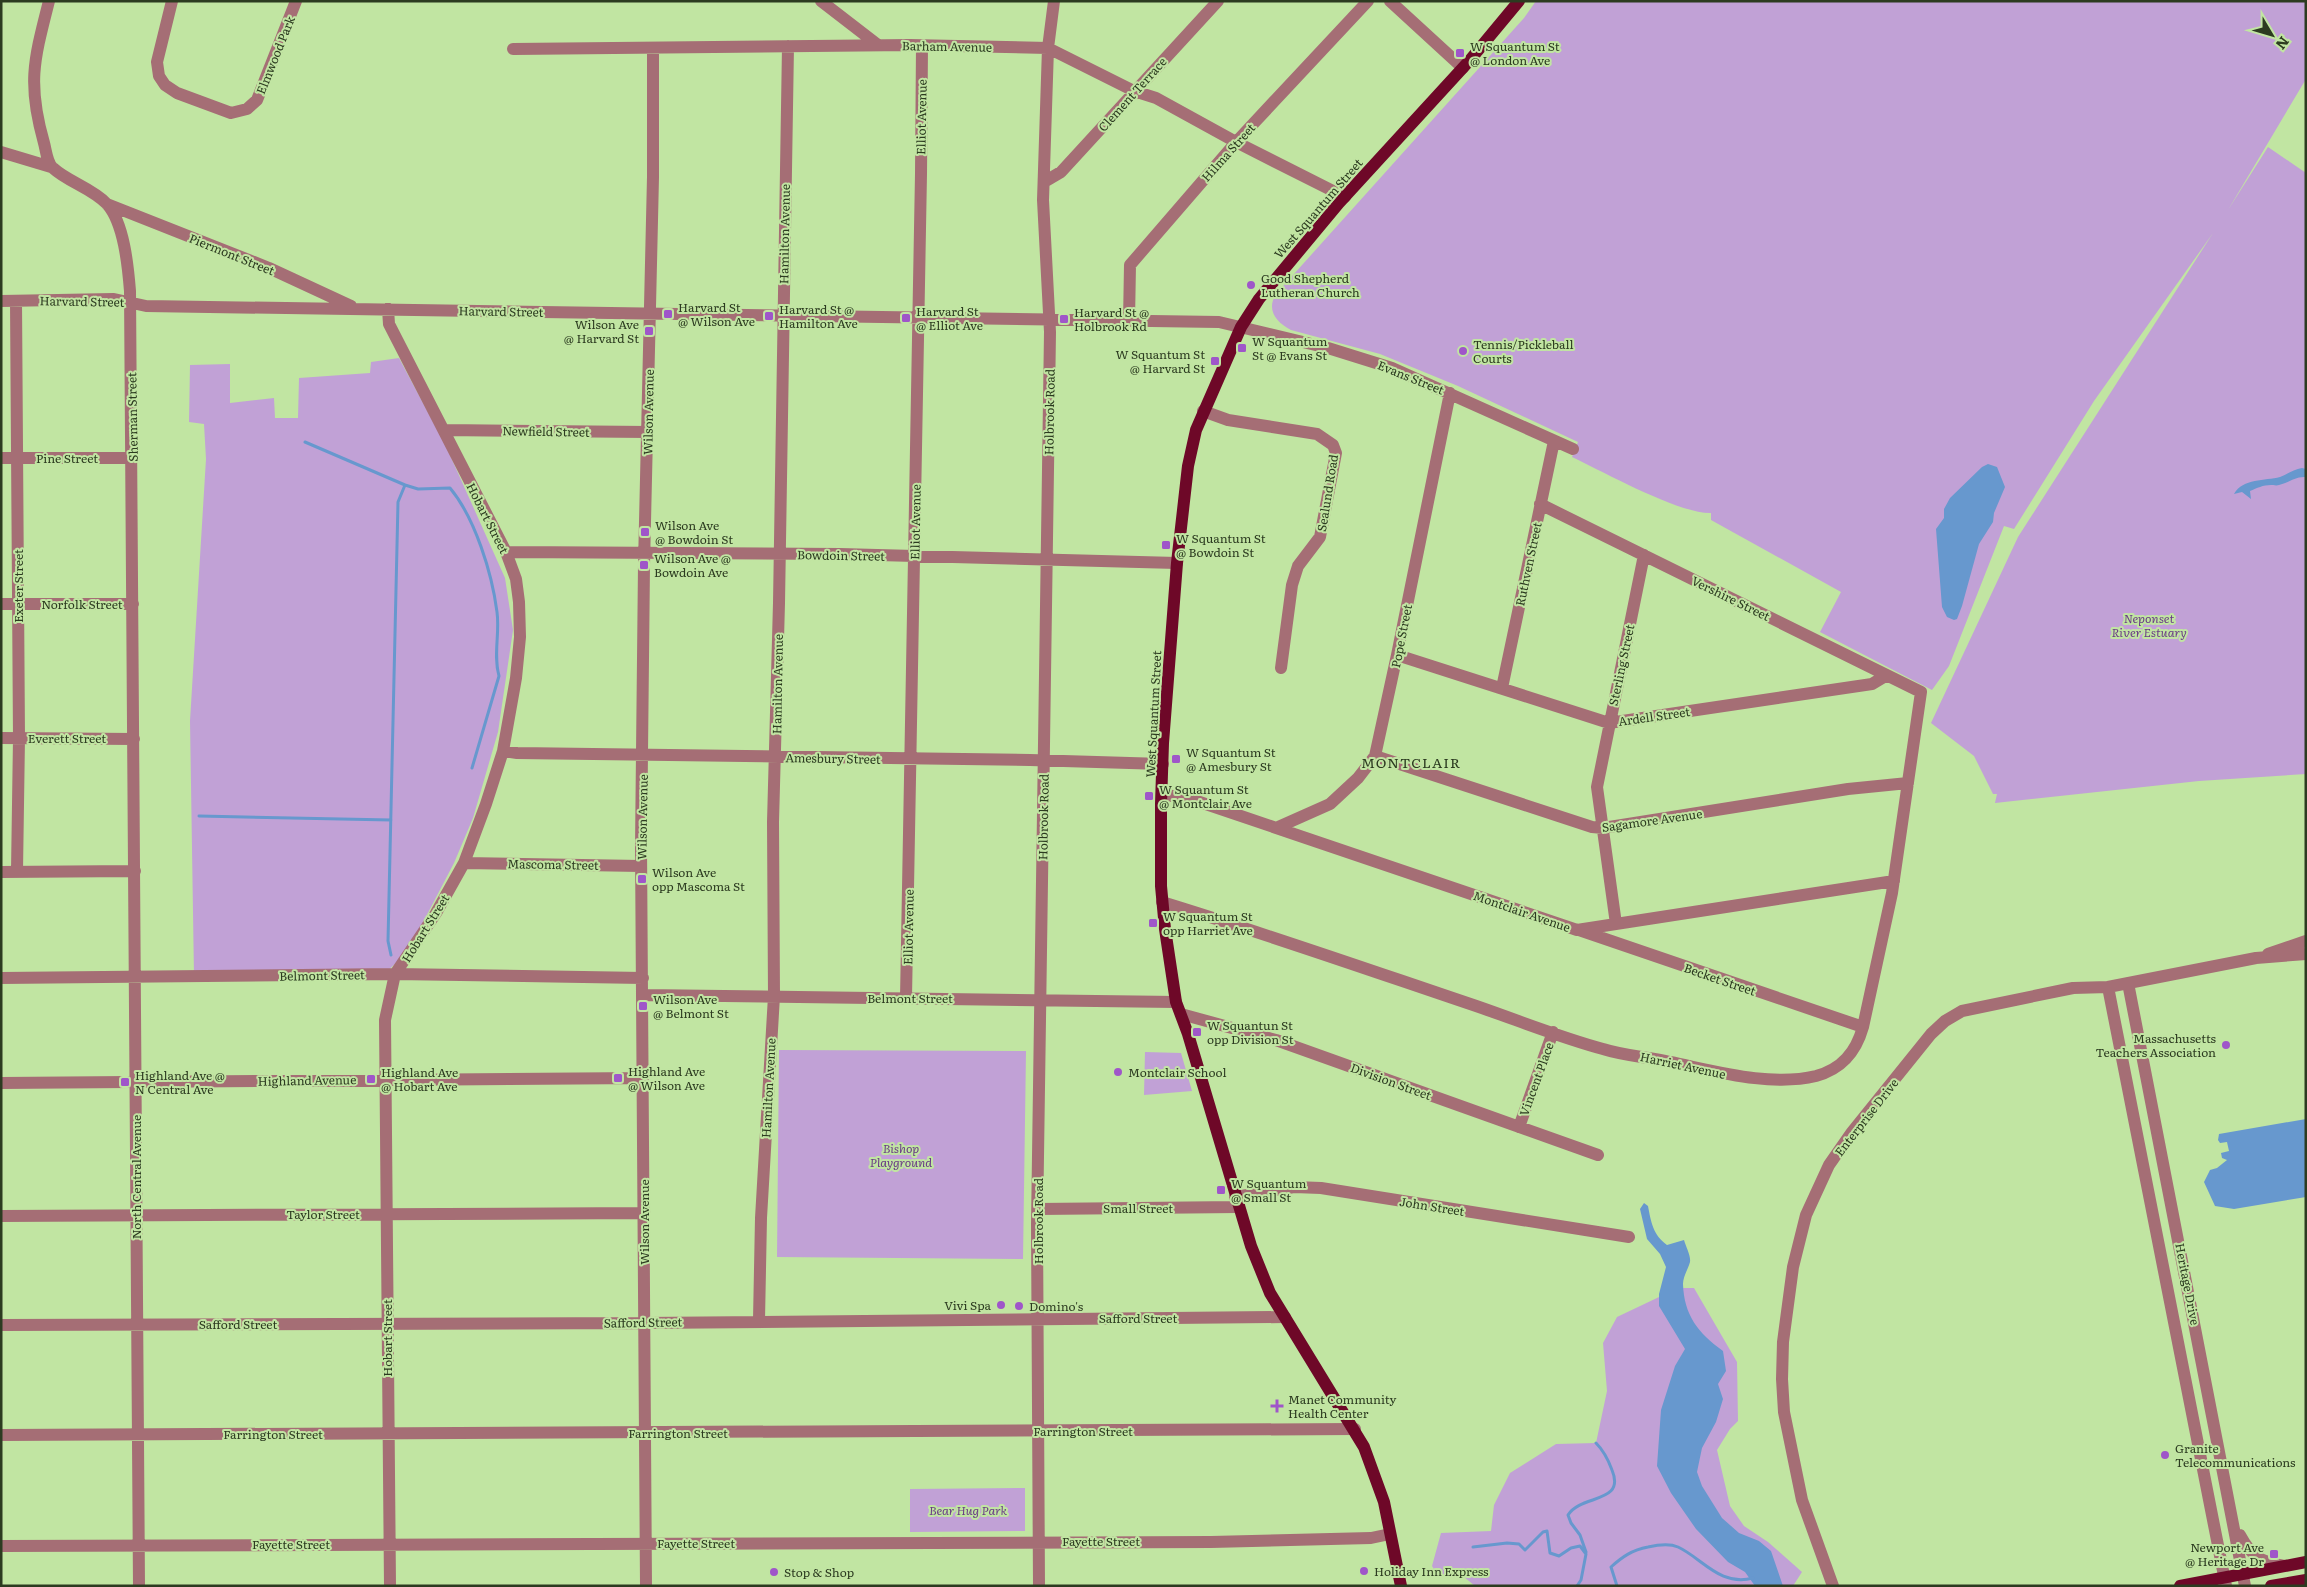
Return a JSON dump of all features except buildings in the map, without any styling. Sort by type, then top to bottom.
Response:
[{"type":"main road","name":"West Squantum Street","points":[[1401,1586],[1373,1468],[1355,1429],[1270,1293],[1251,1246],[1176,1002],[1162,902],[1162,795],[1177,563],[1188,466],[1193,439],[1203,411],[1241,326],[1276,276],[1345,197],[1463,68],[1519,1]]},
{"type":"main road","points":[[2180,1586],[2225,1581],[2243,1572],[2306,1562]]},
{"type":"main road","points":[[2271,1586],[2306,1580]]},
{"type":"street","points":[[49,1],[34,58],[33,93],[38,120],[51,167]]},
{"type":"street","name":"Elmwood Park","points":[[172,1],[157,62],[161,79],[173,92],[234,113],[248,109],[257,100],[296,1]]},
{"type":"street","points":[[821,1],[878,46]]},
{"type":"street","name":"Holbrook Road","points":[[1039,1586],[1037,1318],[1050,319],[1044,182],[1048,48],[1054,1]]},
{"type":"street","name":"Clement Terrace","points":[[1044,182],[1062,172],[1218,1]]},
{"type":"street","name":"Hilma Street","points":[[1128,320],[1130,265],[1236,142],[1368,1]]},
{"type":"street","points":[[1390,1],[1463,68]]},
{"type":"street","name":"Hamilton Avenue","points":[[759,1320],[761,1218],[774,996],[772,822],[776,757],[788,46]]},
{"type":"street","name":"Barham Avenue","points":[[513,48],[922,46],[1048,48],[1134,91],[1156,98],[1236,142],[1345,197]]},
{"type":"street","name":"Elliot Avenue","points":[[906,998],[922,46]]},
{"type":"street","name":"Wilson Avenue","points":[[646,1586],[645,1213],[641,866],[653,48]]},
{"type":"street","points":[[1,152],[51,167],[107,204]]},
{"type":"street","name":"Sherman Street","points":[[107,204],[121,234],[128,261],[130,302],[135,871]]},
{"type":"street","name":"Piermont Street","points":[[107,204],[269,268],[356,308]]},
{"type":"street","name":"Harvard Street","points":[[1,300],[114,299],[146,306],[1128,320],[1219,322],[1241,326]]},
{"type":"street","name":"Exeter Street","points":[[16,301],[19,738],[17,871]]},
{"type":"street","name":"Hobart Street","points":[[388,309],[389,324],[506,552],[516,579],[520,637],[516,678],[503,751],[486,804],[464,863],[436,913],[395,974],[385,1020],[387,1434],[390,1586]]},
{"type":"street","name":"Evans Street","points":[[1241,326],[1347,353],[1392,368],[1573,450]]},
{"type":"street","name":"Pope Street","points":[[1276,828],[1330,804],[1358,778],[1375,756],[1450,393]]},
{"type":"street","name":"Sealund Road","points":[[1203,411],[1228,420],[1317,434],[1333,445],[1336,453],[1320,537],[1298,566],[1292,585],[1281,668]]},
{"type":"street","name":"Newfield Street","points":[[444,430],[648,432]]},
{"type":"street","name":"Ruthven Street","points":[[1502,688],[1554,441]]},
{"type":"street","name":"Pine Street","points":[[1,458],[132,458]]},
{"type":"street","name":"Vershire Street","points":[[1540,504],[1921,692]]},
{"type":"street","name":"Bowdoin Street","points":[[506,552],[1047,558],[1177,563]]},
{"type":"street","name":"Sterling Street","points":[[1616,924],[1598,786],[1609,723],[1644,555]]},
{"type":"street","name":"Norfolk Street","points":[[1,604],[133,604]]},
{"type":"street","name":"Ardell Street","points":[[1397,656],[1609,723],[1872,684],[1887,675]]},
{"type":"street","name":"Harriet Avenue","points":[[1162,902],[1605,1050],[1728,1075],[1776,1079],[1815,1076],[1838,1067],[1854,1050],[1863,1027],[1894,881],[1921,692]]},
{"type":"street","name":"Everett Street","points":[[1,738],[134,739]]},
{"type":"street","name":"Amesbury Street","points":[[503,751],[517,753],[1163,764]]},
{"type":"street","name":"Sagamore Avenue","points":[[1375,756],[1592,828],[1603,828],[1848,789],[1908,783]]},
{"type":"street","name":"Montclair Avenue","points":[[1162,795],[1185,797],[1577,930],[1894,881]]},
{"type":"street","name":"Mascoma Street","points":[[464,863],[641,866]]},
{"type":"street","points":[[1,872],[135,871]]},
{"type":"street","name":"North Central Avenue","points":[[135,871],[140,1586]]},
{"type":"street","name":"Becket Street","points":[[1577,930],[1863,1027]]},
{"type":"street","name":"Enterprise Drive","points":[[2256,958],[2306,941]]},
{"type":"street","name":"Enterprise Drive","points":[[1840,1585],[1826,1564],[1799,1488],[1784,1418],[1782,1379],[1783,1335],[1793,1267],[1803,1224],[1820,1182],[1839,1149],[1931,1034],[1951,1016],[1962,1011],[2073,988],[2108,987],[2256,958],[2306,954]]},
{"type":"street","name":"Belmont Street","points":[[1,978],[395,974],[643,978]]},
{"type":"street","name":"Heritage Drive","points":[[2128,983],[2235,1526],[2245,1586]]},
{"type":"street","name":"Heritage Drive","points":[[2108,987],[2225,1581]]},
{"type":"street","name":"Belmont Street","points":[[643,994],[1176,1002]]},
{"type":"street","name":"Division Street","points":[[1181,1014],[1276,1040],[1598,1155]]},
{"type":"street","name":"Vincent Place","points":[[1519,1127],[1553,1032]]},
{"type":"street","name":"Highland Avenue","points":[[1,1083],[643,1078]]},
{"type":"street","name":"John Street","points":[[1237,1202],[1294,1187],[1321,1188],[1629,1237]]},
{"type":"street","name":"Small Street","points":[[1038,1209],[1237,1202]]},
{"type":"street","name":"Taylor Street","points":[[1,1216],[645,1213]]},
{"type":"street","name":"Safford Street","points":[[1,1325],[387,1322],[644,1323],[759,1320],[1285,1317]]},
{"type":"street","name":"Farrington Street","points":[[1,1435],[645,1434],[1355,1429]]},
{"type":"street","points":[[2235,1526],[2247,1548],[2256,1558],[2266,1563],[2284,1566]]},
{"type":"street","name":"Fayette Street","points":[[1,1546],[1038,1541],[1223,1542],[1371,1538],[1390,1534]]},
{"type":"green space","name":"Neponset River Estuary","points":[[1536,1],[2306,1],[2306,79],[2228,210],[2268,147],[2306,173],[2306,774],[2199,781],[1995,803],[1997,794],[1993,794],[1974,756],[1931,723],[2018,537],[2213,233],[2094,401],[2014,529],[2004,526],[1949,666],[1932,690],[1820,632],[1841,592],[1711,520],[1711,513],[1680,507],[1661,500],[1572,457],[1578,442],[1458,386],[1380,354],[1291,330],[1277,319],[1272,310],[1276,294],[1524,18]]},
{"type":"green space","points":[[399,358],[445,444],[505,578],[513,630],[498,732],[473,818],[454,863],[419,930],[397,962],[383,975],[194,975],[190,721],[206,459],[204,424],[189,422],[190,365],[230,364],[230,403],[274,398],[275,418],[298,418],[299,378],[370,373],[371,362]]},
{"type":"green space","name":"Bishop Playground","points":[[779,1050],[1026,1051],[1023,1259],[777,1257]]},
{"type":"green space","points":[[1145,1052],[1181,1053],[1192,1091],[1144,1095]]},
{"type":"green space","points":[[1678,1288],[1694,1288],[1737,1362],[1738,1421],[1730,1429],[1717,1450],[1730,1506],[1744,1526],[1768,1542],[1802,1572],[1793,1586],[1475,1586],[1458,1572],[1438,1576],[1432,1566],[1441,1533],[1491,1531],[1494,1505],[1510,1473],[1556,1444],[1596,1443],[1607,1391],[1603,1343],[1617,1317]]},
{"type":"green space","name":"Bear Hug Park","points":[[1025,1488],[1025,1531],[910,1532],[910,1489]]},
{"type":"water","points":[[1988,464],[1997,467],[2005,487],[1994,513],[1993,522],[1979,544],[1962,606],[1957,619],[1954,620],[1947,617],[1942,607],[1936,529],[1944,518],[1944,509],[1950,498],[1982,467]]},
{"type":"water","points":[[2302,468],[2306,469],[2306,477],[2283,484],[2263,486],[2250,491],[2251,499],[2242,492],[2234,494],[2243,485],[2280,477]]},
{"type":"water","points":[[2306,1119],[2306,1197],[2234,1209],[2215,1206],[2204,1182],[2210,1170],[2217,1168],[2227,1160],[2222,1158],[2221,1153],[2229,1151],[2227,1142],[2220,1143],[2218,1140],[2219,1134]]},
{"type":"water","points":[[1644,1203],[1648,1206],[1653,1228],[1662,1241],[1667,1245],[1684,1240],[1690,1260],[1683,1281],[1686,1305],[1700,1330],[1723,1351],[1726,1371],[1718,1384],[1723,1399],[1716,1422],[1702,1448],[1697,1472],[1702,1486],[1722,1518],[1739,1533],[1759,1541],[1771,1551],[1783,1586],[1755,1586],[1745,1572],[1728,1562],[1696,1529],[1671,1493],[1657,1466],[1661,1410],[1675,1366],[1685,1349],[1659,1306],[1659,1294],[1666,1267],[1660,1254],[1647,1239],[1640,1209]]},
{"type":"waterway","points":[[305,442],[405,485]]},
{"type":"waterway","points":[[391,955],[388,941],[398,502],[405,485],[418,489],[450,488],[459,500],[475,530],[491,580],[498,620],[497,668],[499,676],[472,768]]},
{"type":"waterway","points":[[199,816],[391,820]]},
{"type":"waterway","points":[[1586,1552],[1580,1535],[1571,1523],[1568,1515],[1574,1508],[1608,1494],[1613,1488],[1615,1481],[1607,1459],[1596,1443]]},
{"type":"waterway","points":[[1473,1547],[1507,1543],[1519,1544],[1525,1550],[1543,1532],[1547,1531],[1550,1553],[1559,1556],[1571,1548],[1580,1546],[1586,1554],[1581,1580],[1577,1586]]},
{"type":"waterway","points":[[1617,1586],[1611,1567],[1632,1552],[1642,1548],[1663,1545],[1678,1547],[1721,1575],[1741,1580],[1753,1578]]},
{"type":"place","name":"W Squantum St @ London Ave","points":[[1460,53]]},
{"type":"place","name":"Good Shepherd Lutheran Church","points":[[1251,285]]},
{"type":"place","name":"Harvard St @ Wilson Ave","points":[[668,314]]},
{"type":"place","name":"Harvard St @ Hamilton Ave","points":[[769,316]]},
{"type":"place","name":"Harvard St @ Elliot Ave","points":[[906,318]]},
{"type":"place","name":"Harvard St @ Holbrook Rd","points":[[1064,319]]},
{"type":"place","name":"Wilson Ave @ Harvard St","points":[[649,331]]},
{"type":"place","name":"W Squantum St @ Evans St","points":[[1242,348]]},
{"type":"place","name":"Tennis/Pickleball Courts","points":[[1463,351]]},
{"type":"place","name":"W Squantum St @ Harvard St","points":[[1215,361]]},
{"type":"place","name":"Wilson Ave @ Bowdoin St","points":[[645,532]]},
{"type":"place","name":"W Squantum St @ Bowdoin St","points":[[1166,545]]},
{"type":"place","name":"Wilson Ave @ Bowdoin Ave","points":[[644,565]]},
{"type":"place","name":"W Squantum St @ Amesbury St","points":[[1176,759]]},
{"type":"place","name":"W Squantum St @ Montclair Ave","points":[[1149,796]]},
{"type":"place","name":"Wilson Ave opp Mascoma St","points":[[642,879]]},
{"type":"place","name":"W Squantum St opp Harriet Ave","points":[[1153,923]]},
{"type":"place","name":"Wilson Ave @ Belmont St","points":[[643,1006]]},
{"type":"place","name":"W Squantun St opp Division St","points":[[1197,1032]]},
{"type":"place","name":"Massachusetts Teachers Association","points":[[2226,1045]]},
{"type":"place","name":"Montclair School","points":[[1118,1072]]},
{"type":"place","name":"Highland Ave @ Wilson Ave","points":[[618,1078]]},
{"type":"place","name":"Highland Ave @ Hobart Ave","points":[[371,1079]]},
{"type":"place","name":"Highland Ave @ N Central Ave","points":[[125,1082]]},
{"type":"place","name":"W Squantum @ Small St","points":[[1221,1190]]},
{"type":"place","name":"Vivi Spa","points":[[1001,1305]]},
{"type":"place","name":"Domino's","points":[[1019,1306]]},
{"type":"place","name":"Manet Community Health Center","points":[[1277,1406]]},
{"type":"place","name":"Granite Telecommunications","points":[[2165,1455]]},
{"type":"place","name":"Newport Ave @ Heritage Dr","points":[[2274,1554]]},
{"type":"place","name":"Holiday Inn Express","points":[[1364,1571]]},
{"type":"place","name":"Stop & Shop","points":[[774,1572]]},
{"type":"district","name":"MONTCLAIR","points":[[1411,762]]}]
